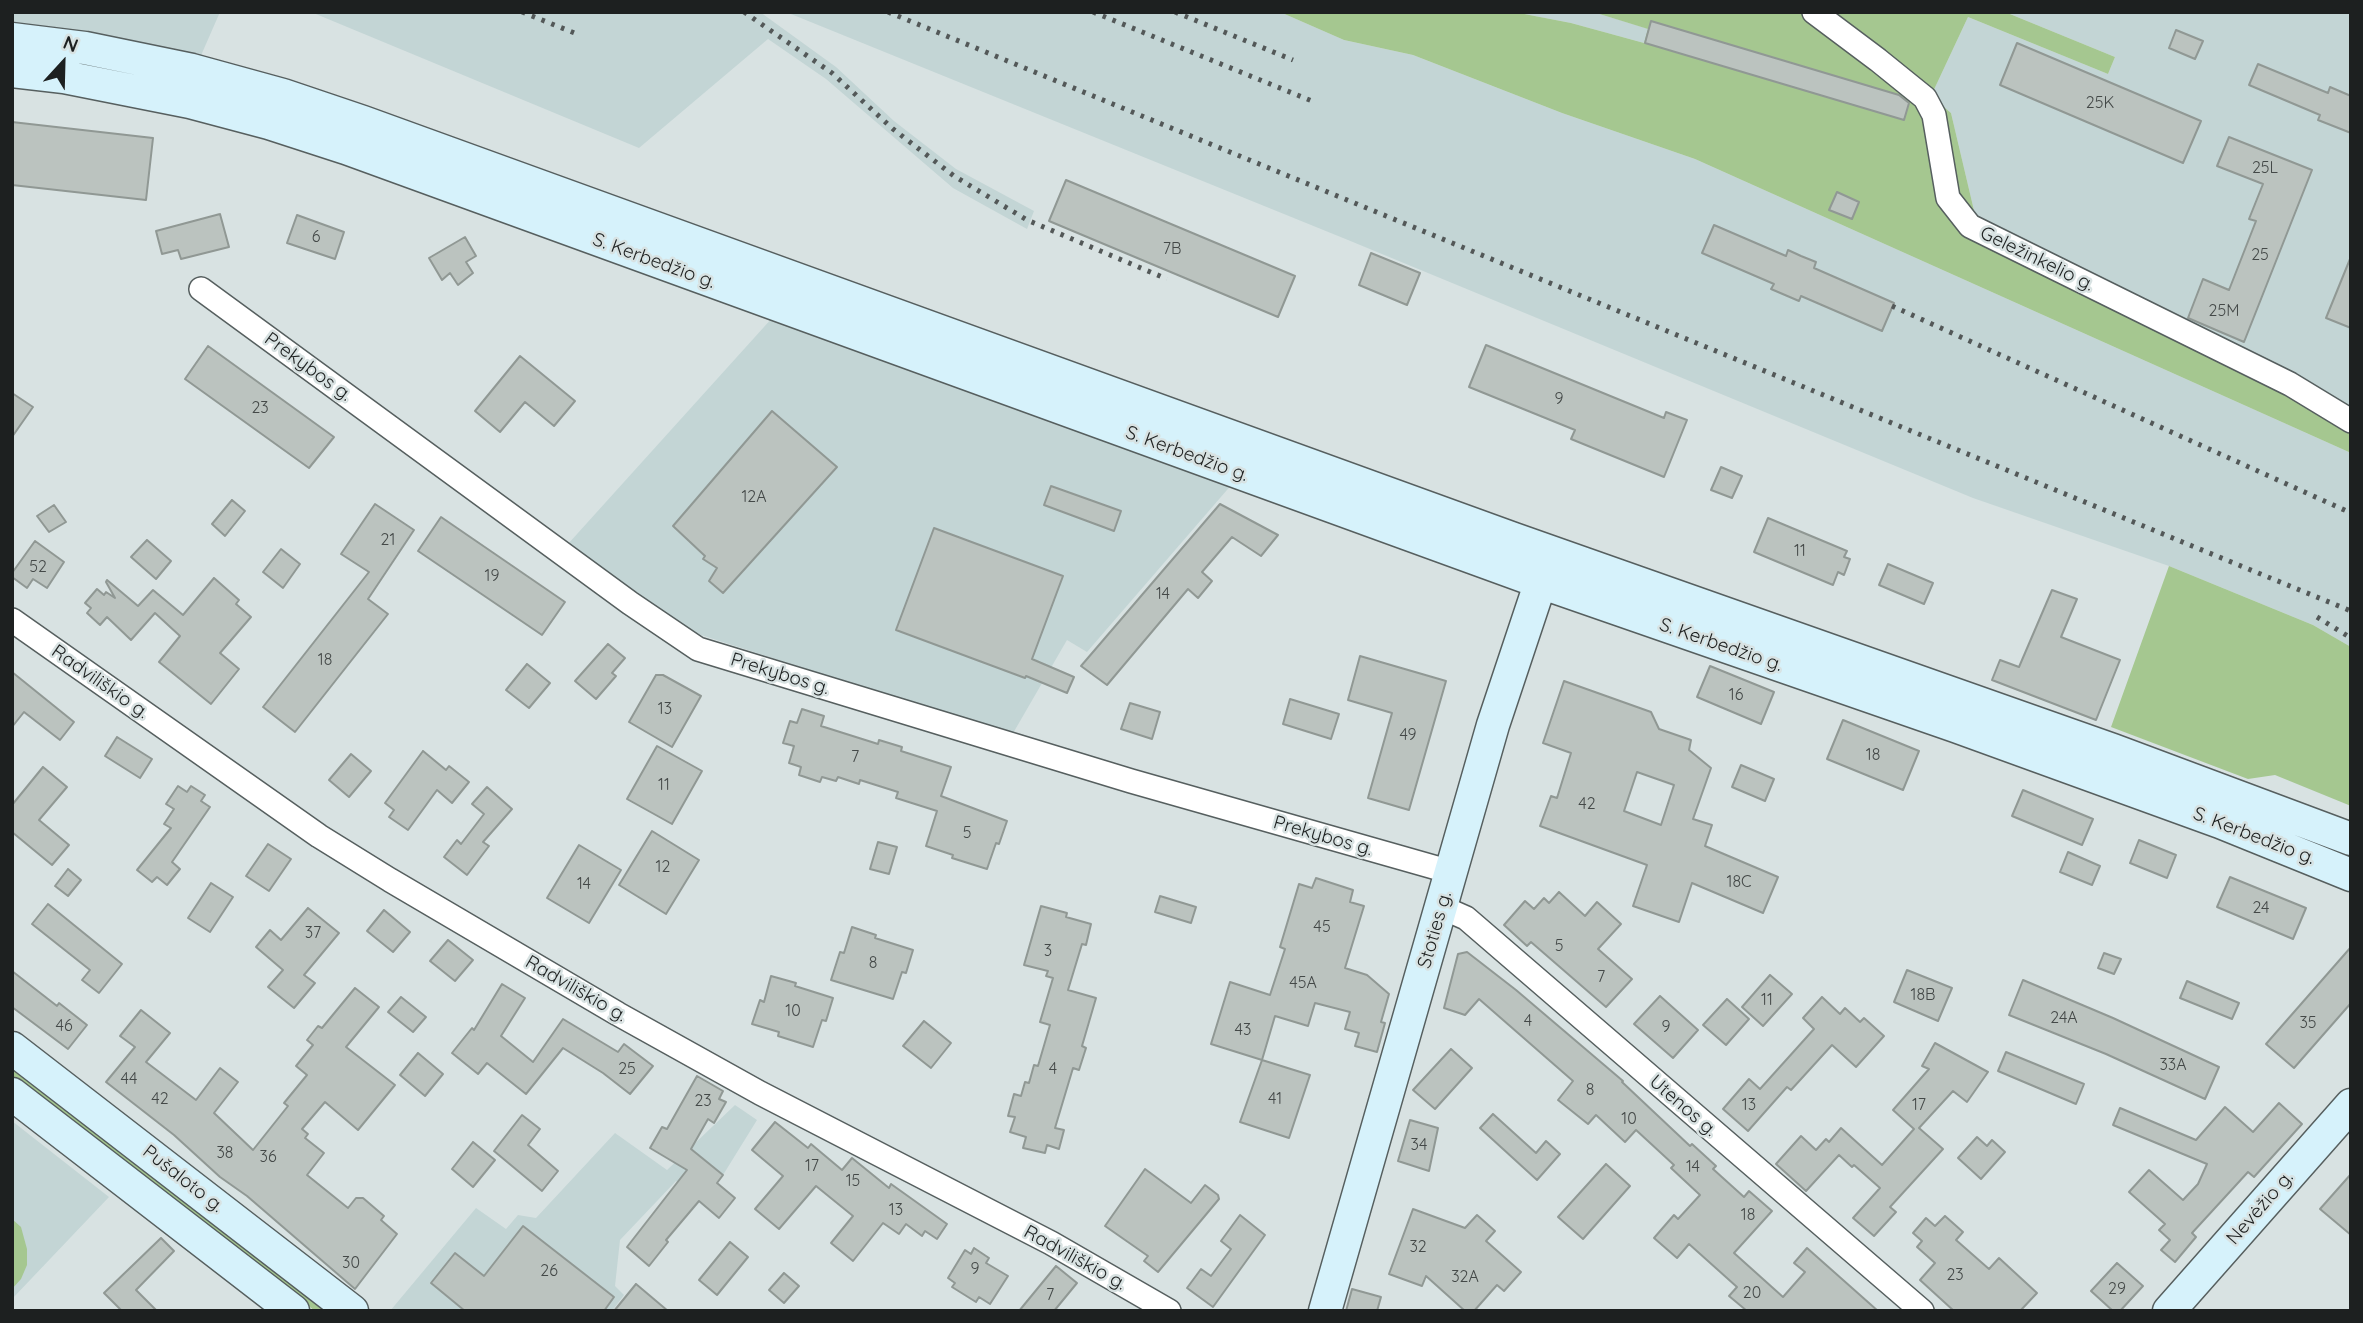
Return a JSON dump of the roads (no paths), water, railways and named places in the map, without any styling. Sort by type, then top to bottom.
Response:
[{"type":"main road","name":"S. Kerbedžio g.","points":[[12,39],[85,48],[192,69],[283,95],[2113,750],[2351,839]]},
{"type":"main road","name":"S. Kerbedžio g.","points":[[12,71],[64,77],[190,102],[269,123],[346,148],[1540,582],[1955,726],[2220,822],[2351,875]]},
{"type":"main road","points":[[687,274],[698,243]]},
{"type":"main road","points":[[995,385],[1006,353]]},
{"type":"main road","name":"Stoties g.","points":[[1325,1311],[1505,685],[1552,551]]},
{"type":"main road","name":"Pušaloto g.","points":[[12,1048],[352,1311]]},
{"type":"main road","name":"Pušaloto g.","points":[[12,1094],[293,1311]]},
{"type":"main road","name":"Nevėžio g.","points":[[2169,1311],[2351,1105]]},
{"type":"street","name":"Geležinkelio g.","points":[[1814,12],[1924,98],[1934,115],[1948,198],[1970,226],[2290,384],[2351,421]]},
{"type":"street","name":"Prekybos g.","points":[[201,289],[629,603],[698,649],[1141,784],[1451,872]]},
{"type":"street","name":"Radviliškio g.","points":[[12,620],[319,836],[390,880],[618,1014],[760,1093],[1051,1243],[1169,1311]]},
{"type":"street","name":"Utenos g.","points":[[1441,907],[1466,918],[1922,1311]]},
{"type":"railway","points":[[522,12],[577,34]]},
{"type":"railway","points":[[744,12],[832,73],[893,129],[954,176],[1027,220],[1167,279]]},
{"type":"railway","points":[[888,12],[2351,611]]},
{"type":"railway","points":[[1093,12],[1312,101]]},
{"type":"railway","points":[[1175,12],[1293,60]]},
{"type":"railway","points":[[1892,306],[2351,513]]},
{"type":"railway","points":[[2317,617],[2351,638]]}]
